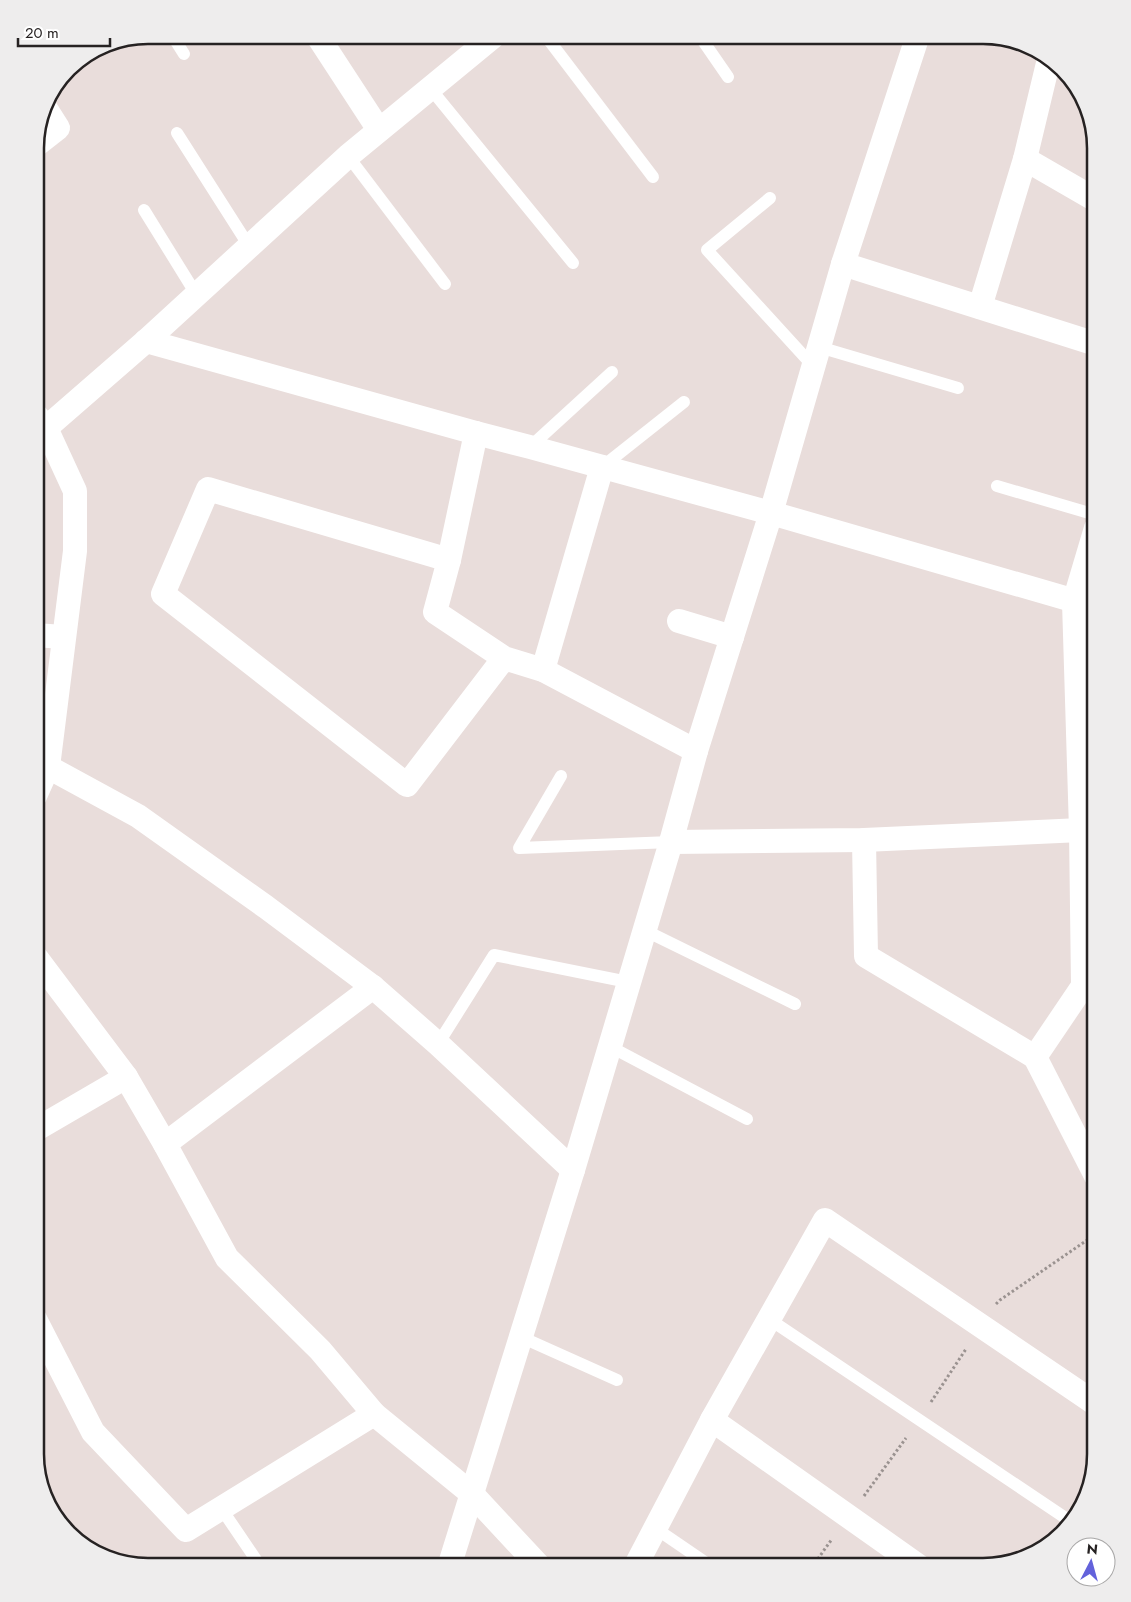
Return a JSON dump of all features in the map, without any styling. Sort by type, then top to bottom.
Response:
[{"type":"street","points":[[323,44],[379,130]]},
{"type":"street","points":[[44,419],[146,341],[348,156],[484,44]]},
{"type":"street","points":[[452,1558],[573,1170],[671,842],[696,751],[770,514],[843,264],[915,44]]},
{"type":"street","points":[[980,307],[1025,159],[1047,66]]},
{"type":"street","points":[[44,139],[58,128],[49,115]]},
{"type":"street","points":[[1025,159],[1087,195]]},
{"type":"street","points":[[843,264],[980,307],[1087,337]]},
{"type":"street","points":[[146,341],[770,514],[1085,604]]},
{"type":"street","points":[[44,427],[74,491],[75,551],[48,767],[44,776]]},
{"type":"street","points":[[476,434],[449,560],[434,612],[504,658],[543,670],[696,751]]},
{"type":"street","points":[[543,670],[602,467]]},
{"type":"street","points":[[449,560],[208,489],[163,594],[407,785],[504,658]]},
{"type":"street","points":[[1035,1057],[1083,986],[1081,830],[1085,604],[1087,590]]},
{"type":"street","points":[[679,622],[732,637]]},
{"type":"street","points":[[44,635],[63,637]]},
{"type":"street","points":[[48,767],[138,816],[266,907],[373,987],[438,1044],[573,1170]]},
{"type":"street","points":[[671,842],[864,840],[1081,830]]},
{"type":"street","points":[[864,840],[866,956],[1035,1057],[1087,1158]]},
{"type":"street","points":[[44,968],[126,1077],[227,1258],[320,1350],[374,1414],[472,1494],[532,1558]]},
{"type":"street","points":[[165,1144],[373,987]]},
{"type":"street","points":[[44,1125],[126,1077]]},
{"type":"street","points":[[640,1558],[712,1420],[825,1220],[1087,1398]]},
{"type":"street","points":[[44,1336],[93,1432],[186,1530],[374,1414]]},
{"type":"street","points":[[712,1420],[907,1558]]},
{"type":"lane","points":[[178,44],[184,54]]},
{"type":"lane","points":[[552,44],[653,177]]},
{"type":"lane","points":[[705,44],[728,77]]},
{"type":"lane","points":[[430,88],[573,263]]},
{"type":"lane","points":[[177,133],[250,246]]},
{"type":"lane","points":[[348,156],[445,284]]},
{"type":"lane","points":[[770,198],[707,250],[816,357],[958,388]]},
{"type":"lane","points":[[144,210],[196,294]]},
{"type":"lane","points":[[530,447],[612,372]]},
{"type":"lane","points":[[602,467],[684,402]]},
{"type":"lane","points":[[997,486],[1087,511]]},
{"type":"lane","points":[[561,776],[518,848],[671,842]]},
{"type":"lane","points":[[644,930],[795,1004]]},
{"type":"lane","points":[[438,1044],[494,955],[628,982]]},
{"type":"lane","points":[[610,1046],[747,1119]]},
{"type":"lane","points":[[769,1319],[1065,1518]]},
{"type":"lane","points":[[521,1337],[617,1380]]},
{"type":"lane","points":[[222,1508],[255,1558]]},
{"type":"lane","points":[[656,1528],[699,1558]]},
{"type":"path","points":[[818,1558],[919,1420],[980,1325],[1000,1300],[1087,1240]]}]
